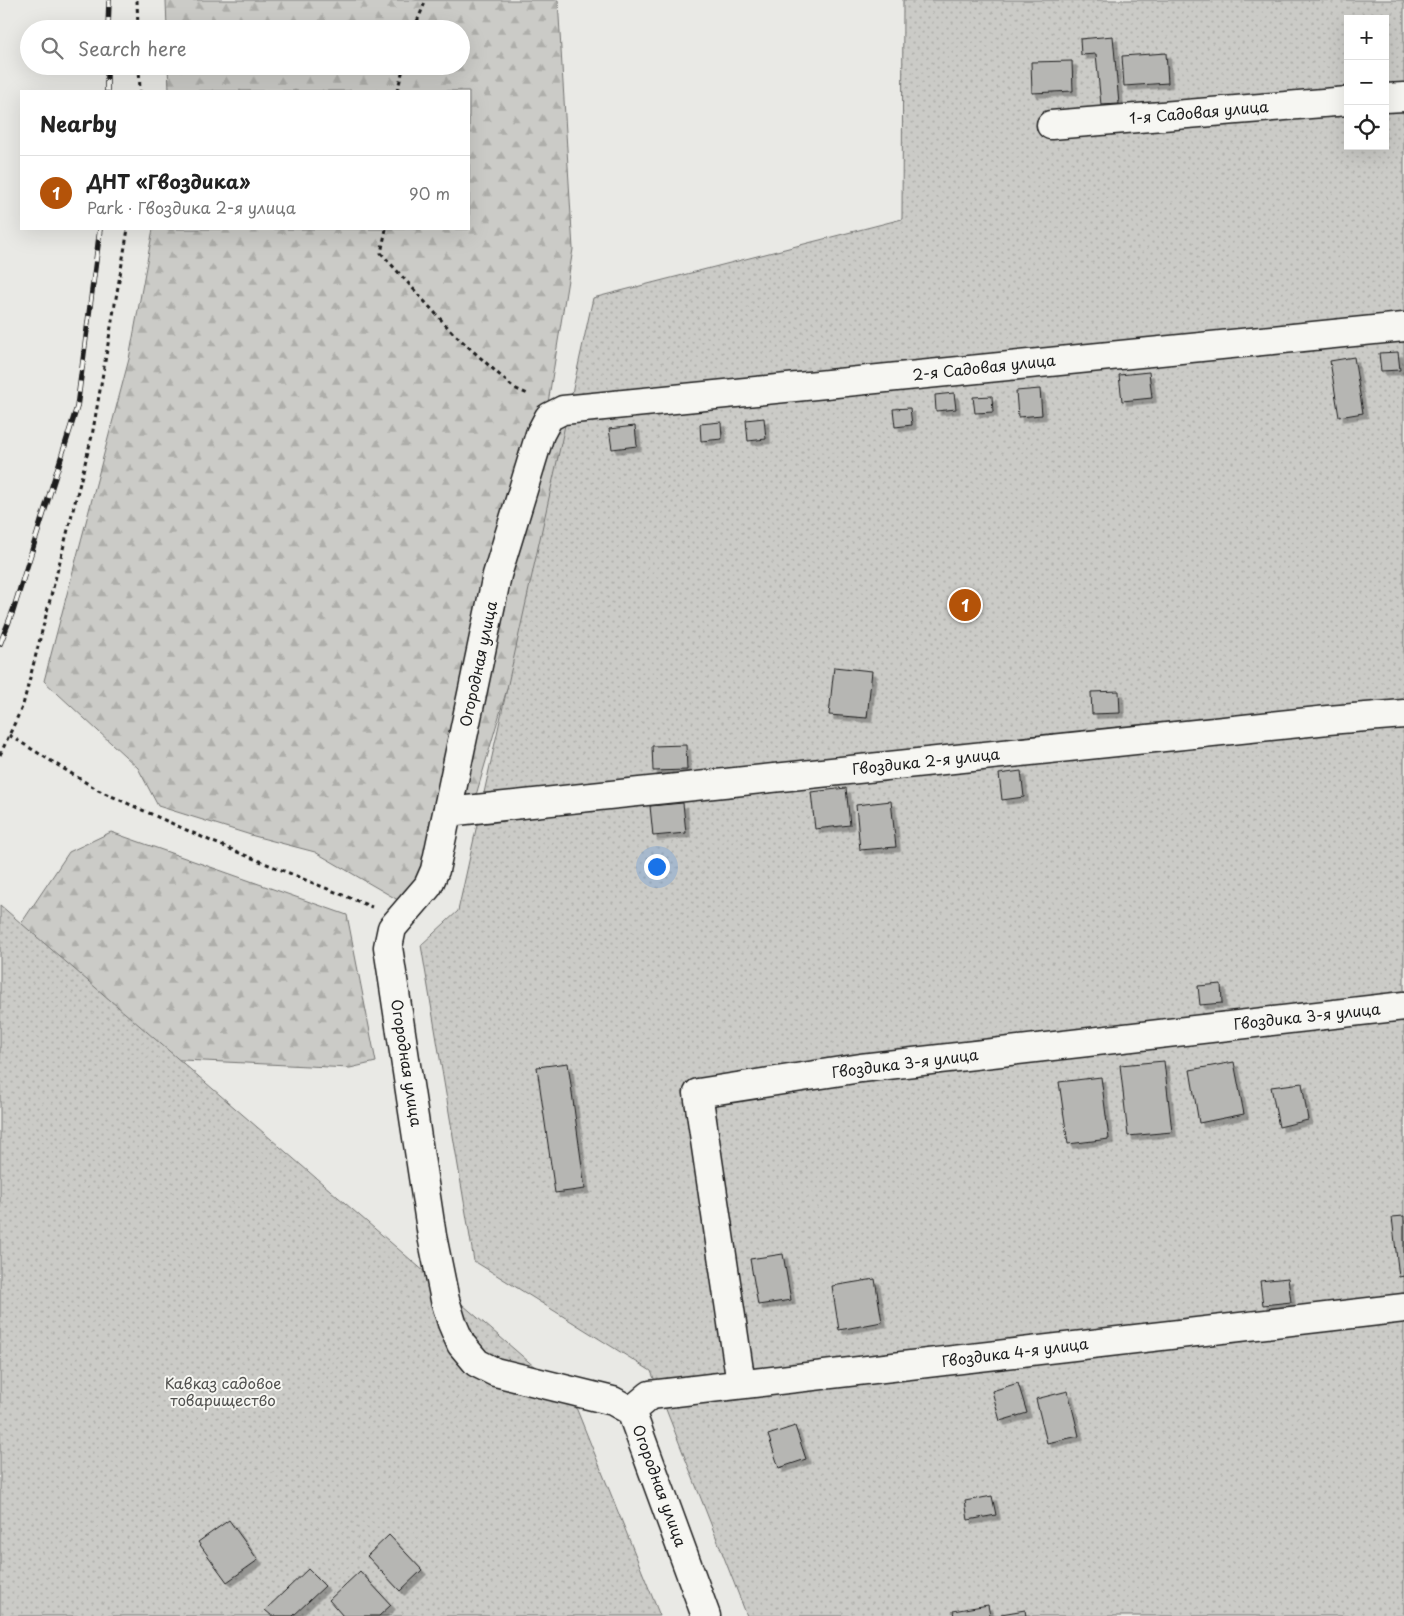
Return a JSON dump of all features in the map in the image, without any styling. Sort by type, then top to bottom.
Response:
[{"type":"street","points":[[1389,98],[1404,97]]},
{"type":"street","name":"1-я Садовая улица","points":[[1050,125],[1344,101]]},
{"type":"street","name":"2-я Садовая улица","points":[[563,410],[1404,327]]},
{"type":"street","name":"Огородная улица","points":[[563,410],[549,417],[540,434],[497,575],[435,870],[428,886],[392,928],[388,947],[432,1236],[445,1300],[461,1344],[476,1363],[496,1372],[613,1402],[631,1411],[706,1616]]},
{"type":"street","name":"Гвоздика 2-я улица","points":[[448,812],[1318,721],[1404,714]]},
{"type":"street","name":"Гвоздика 3-я улица","points":[[741,1384],[698,1093],[861,1068],[1404,1006]]},
{"type":"street","name":"Гвоздика 4-я улица","points":[[631,1411],[650,1395],[1404,1308]]},
{"type":"path","points":[[137,0],[138,20]]},
{"type":"path","points":[[418,20],[426,0]]},
{"type":"path","points":[[139,75],[140,90]]},
{"type":"path","points":[[397,90],[401,75]]},
{"type":"path","points":[[0,755],[22,705],[92,436],[128,230]]},
{"type":"path","points":[[386,230],[381,253],[453,333],[514,388],[563,410]]},
{"type":"path","points":[[9,736],[98,790],[213,842],[400,918]]},
{"type":"green space","points":[[166,0],[558,0],[573,249],[548,403],[581,435],[474,802],[438,803],[418,876],[398,900],[315,852],[254,836],[158,806],[138,768],[44,681],[129,359],[153,230],[470,230],[470,90],[169,90],[168,75],[470,75],[470,20],[167,20]]},
{"type":"green space","points":[[903,0],[1404,0],[1404,1616],[747,1616],[651,1371],[474,1261],[421,945],[458,911],[593,298],[902,219]]},
{"type":"green space","points":[[111,832],[347,915],[376,1062],[350,1068],[141,1058],[0,955],[69,852]]},
{"type":"green space","name":"Кавказ садовое товарищество","points":[[0,905],[573,1400],[660,1616],[0,1616]]},
{"type":"building","points":[[1113,36],[1119,104],[1101,105],[1096,54],[1081,55],[1080,39]]},
{"type":"building","points":[[1166,53],[1168,83],[1124,86],[1122,56]]},
{"type":"building","points":[[1072,61],[1073,91],[1032,93],[1031,62]]},
{"type":"building","points":[[1398,352],[1400,370],[1381,371],[1379,353]]},
{"type":"building","points":[[1354,357],[1363,413],[1339,417],[1330,361]]},
{"type":"building","points":[[1149,372],[1152,398],[1122,401],[1119,375]]},
{"type":"building","points":[[1040,389],[1042,415],[1018,417],[1016,391]]},
{"type":"building","points":[[954,393],[956,409],[936,411],[935,395]]},
{"type":"building","points":[[992,396],[993,412],[975,413],[973,397]]},
{"type":"building","points":[[910,408],[912,425],[895,427],[893,409]]},
{"type":"building","points":[[764,418],[766,439],[748,441],[746,420]]},
{"type":"building","points":[[721,422],[722,439],[701,441],[700,424]]},
{"type":"building","points":[[635,426],[637,446],[612,449],[609,429]]},
{"type":"building","points":[[834,667],[872,671],[867,718],[829,715]]},
{"type":"building","points":[[1119,691],[1120,713],[1092,714],[1091,692]]},
{"type":"building","points":[[686,745],[687,770],[653,771],[652,746]]},
{"type":"building","points":[[1021,771],[1024,797],[1002,800],[999,774]]},
{"type":"building","points":[[846,788],[850,825],[815,829],[811,792]]},
{"type":"building","points":[[891,801],[896,847],[860,850],[856,805]]},
{"type":"building","points":[[683,803],[686,833],[653,836],[650,806]]},
{"type":"building","points":[[1221,984],[1222,1003],[1200,1005],[1198,986]]},
{"type":"building","points":[[1164,1061],[1172,1132],[1128,1136],[1120,1065]]},
{"type":"building","points":[[1234,1062],[1244,1114],[1199,1123],[1190,1070]]},
{"type":"building","points":[[568,1063],[585,1189],[555,1193],[537,1067]]},
{"type":"building","points":[[1101,1077],[1109,1139],[1068,1144],[1059,1082]]},
{"type":"building","points":[[1302,1083],[1308,1120],[1279,1127],[1271,1087]]},
{"type":"building","points":[[1404,1216],[1404,1276],[1399,1277],[1392,1217]]},
{"type":"building","points":[[783,1254],[791,1300],[758,1305],[750,1259]]},
{"type":"building","points":[[1288,1278],[1291,1302],[1263,1305],[1260,1281]]},
{"type":"building","points":[[875,1279],[882,1322],[839,1330],[832,1286]]},
{"type":"building","points":[[1018,1383],[1027,1413],[1000,1421],[992,1391]]},
{"type":"building","points":[[1068,1391],[1079,1436],[1047,1443],[1036,1399]]},
{"type":"building","points":[[795,1426],[806,1459],[779,1468],[768,1435]]},
{"type":"building","points":[[992,1496],[996,1515],[968,1520],[965,1501]]},
{"type":"building","points":[[229,1520],[258,1560],[227,1582],[198,1542]]},
{"type":"building","points":[[389,1535],[422,1570],[400,1591],[367,1556]]},
{"type":"building","points":[[308,1569],[325,1586],[293,1616],[272,1616],[265,1610]]},
{"type":"building","points":[[360,1571],[391,1605],[379,1616],[343,1616],[329,1600]]},
{"type":"building","points":[[988,1605],[990,1616],[954,1616],[953,1611]]},
{"type":"building","points":[[1025,1610],[1026,1616],[1001,1616],[1001,1614]]},
{"type":"railway","points":[[108,20],[109,0]]},
{"type":"railway","points":[[107,75],[107,90]]},
{"type":"railway","points":[[0,644],[13,611],[77,407],[100,230]]},
{"type":"place","name":"ДНТ «Гвоздика»","points":[[965,605]]}]
